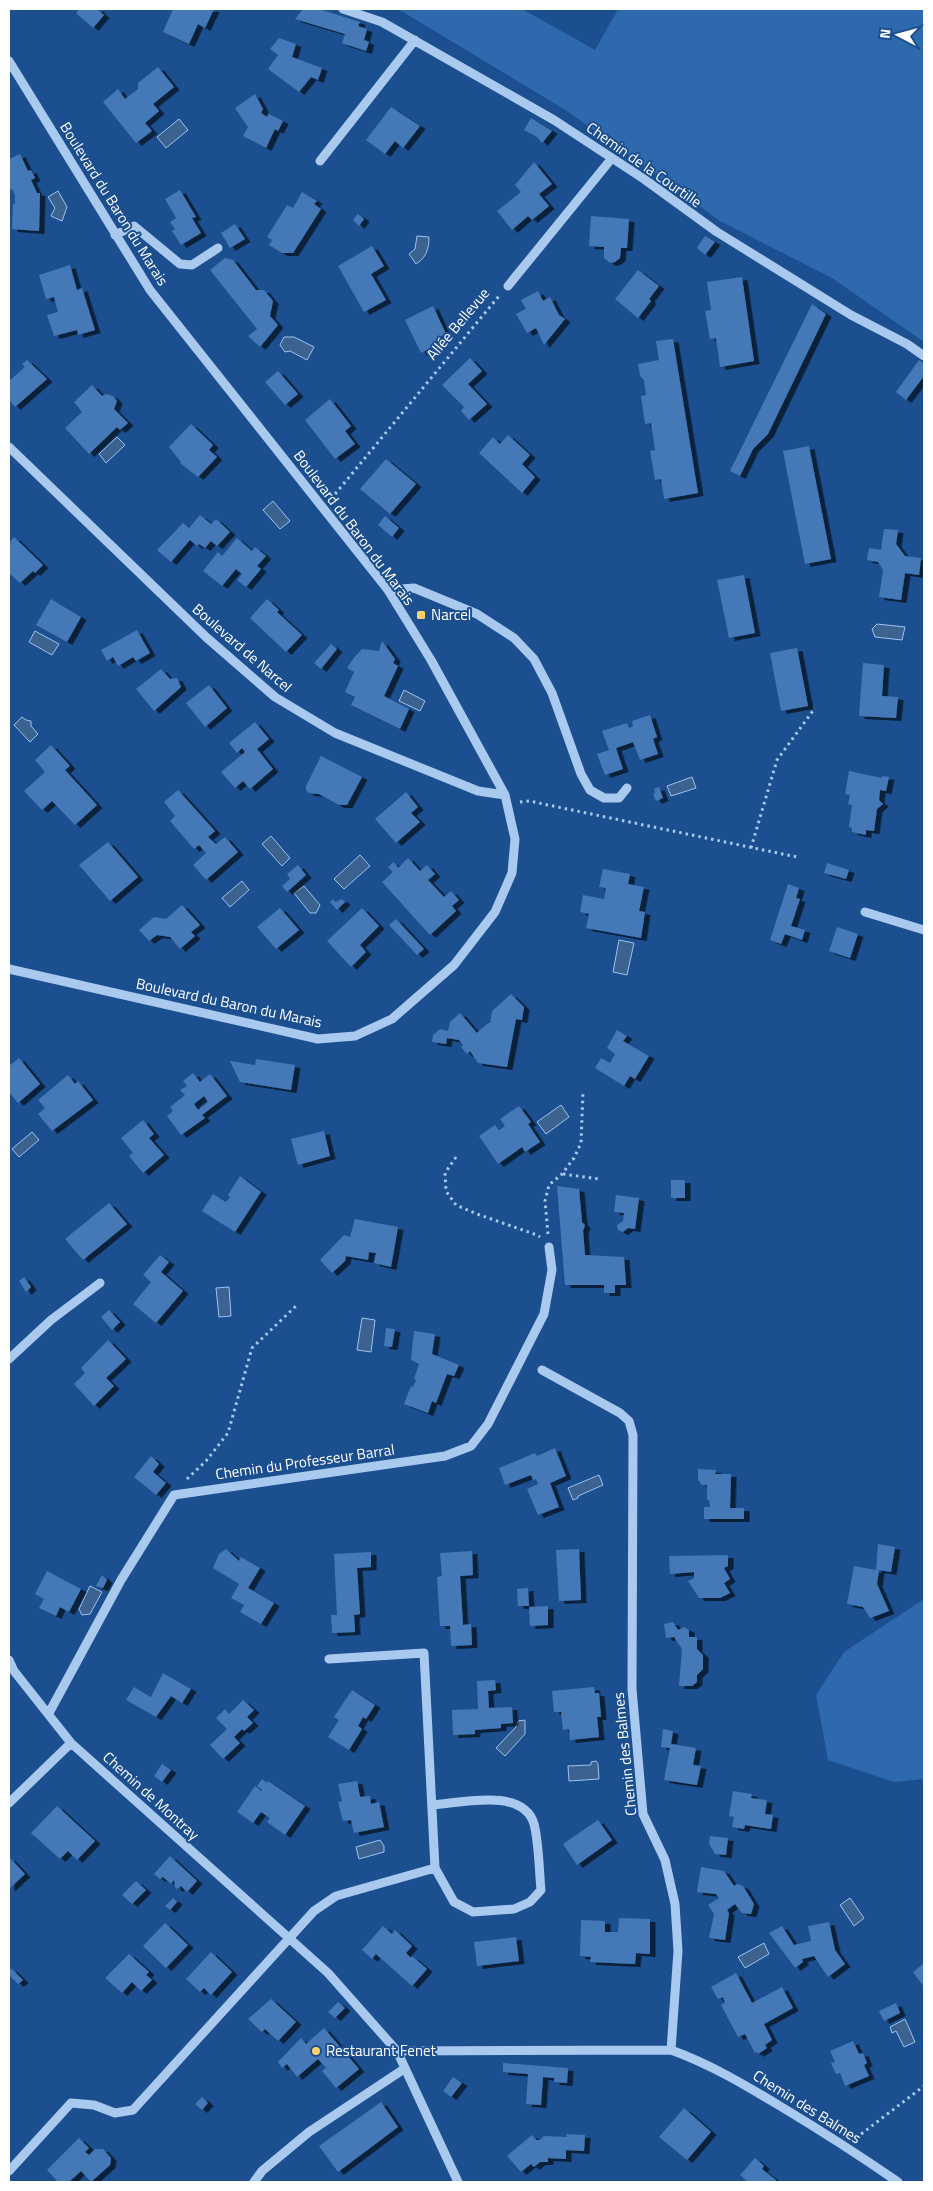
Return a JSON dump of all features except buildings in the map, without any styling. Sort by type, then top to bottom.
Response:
[{"type":"street","name":"Chemin de la Courtille","points":[[343,9],[382,22],[554,120],[612,158],[717,232],[851,314],[907,344],[924,356]]},
{"type":"street","points":[[320,161],[415,40]]},
{"type":"street","name":"Boulevard du Baron du Marais","points":[[9,60],[150,290],[388,590],[431,660],[506,800],[516,839],[512,873],[495,912],[454,965],[392,1019],[355,1036],[318,1039],[9,969]]},
{"type":"street","name":"Allée Bellevue","points":[[508,286],[612,158]]},
{"type":"street","points":[[115,235],[134,226],[180,264],[192,265],[218,248]]},
{"type":"street","name":"Boulevard de Narcel","points":[[9,447],[206,637],[276,697],[335,733],[478,791],[506,800]]},
{"type":"street","points":[[388,590],[414,588],[477,614],[514,638],[534,659],[552,693],[582,774],[590,790],[604,798],[619,798],[628,788]]},
{"type":"street","points":[[865,912],[924,930]]},
{"type":"street","name":"Chemin du Professeur Barral","points":[[174,1495],[445,1456],[471,1446],[488,1424],[544,1314],[552,1270],[550,1247]]},
{"type":"street","points":[[9,1359],[51,1320],[100,1283]]},
{"type":"street","name":"Chemin des Balmes","points":[[542,1370],[620,1412],[629,1421],[634,1435],[632,1690],[643,1814],[665,1860],[675,1904],[678,1950],[672,2050]]},
{"type":"street","points":[[49,1713],[121,1580],[174,1495]]},
{"type":"street","points":[[329,1659],[424,1653],[435,1868],[454,1902],[473,1912],[514,1909],[530,1902],[541,1890],[533,1823],[522,1806],[501,1799],[432,1805]]},
{"type":"street","name":"Chemin de Montray","points":[[9,1660],[14,1671],[71,1743],[328,1973],[397,2051],[458,2182]]},
{"type":"street","points":[[9,1802],[71,1743]]},
{"type":"street","points":[[9,2171],[71,2103],[94,2105],[115,2113],[134,2110],[290,1940],[314,1911],[336,1896],[435,1868]]},
{"type":"street","name":"Chemin des Balmes","points":[[397,2051],[672,2050],[701,2060],[846,2146],[898,2182]]},
{"type":"street","points":[[254,2182],[262,2172],[309,2132],[404,2069]]},
{"type":"path","name":"Allée Bellevue","points":[[324,508],[508,286]]},
{"type":"path","points":[[751,848],[777,760],[815,708]]},
{"type":"path","points":[[506,800],[529,801],[797,857]]},
{"type":"path","points":[[550,1247],[545,1201],[549,1185],[562,1174],[574,1158],[581,1143],[584,1092]]},
{"type":"path","points":[[456,1157],[445,1173],[446,1191],[456,1204],[477,1214],[537,1234],[550,1247]]},
{"type":"path","points":[[562,1174],[599,1179]]},
{"type":"path","points":[[174,1495],[228,1433],[252,1348],[297,1306]]},
{"type":"path","points":[[846,2146],[924,2086]]},
{"type":"shaded area","points":[[398,9],[522,9],[595,50],[618,9],[924,9],[924,342],[832,278],[720,221],[567,111]]},
{"type":"shaded area","points":[[179,119],[188,130],[166,148],[157,137]]},
{"type":"shaded area","points":[[58,191],[67,207],[62,221],[51,216],[55,208],[48,197]]},
{"type":"shaded area","points":[[417,236],[429,237],[429,241],[425,256],[416,264],[409,254],[415,249]]},
{"type":"shaded area","points":[[284,337],[294,337],[314,347],[307,360],[290,351],[285,352],[280,345]]},
{"type":"shaded area","points":[[117,437],[125,445],[106,463],[99,454]]},
{"type":"shaded area","points":[[273,501],[290,521],[280,529],[263,510]]},
{"type":"shaded area","points":[[877,624],[905,627],[902,640],[875,637],[872,629]]},
{"type":"shaded area","points":[[35,631],[59,644],[52,655],[29,642]]},
{"type":"shaded area","points":[[404,690],[425,701],[420,711],[399,701]]},
{"type":"shaded area","points":[[22,717],[31,721],[31,726],[38,734],[30,742],[14,725]]},
{"type":"shaded area","points":[[692,777],[696,788],[671,796],[667,786]]},
{"type":"shaded area","points":[[271,836],[290,858],[282,866],[262,844]]},
{"type":"shaded area","points":[[360,855],[370,866],[344,889],[334,879]]},
{"type":"shaded area","points":[[242,881],[249,890],[230,907],[222,898]]},
{"type":"shaded area","points":[[304,886],[320,905],[316,913],[310,913],[294,893]]},
{"type":"shaded area","points":[[619,940],[634,943],[627,975],[613,972]]},
{"type":"shaded area","points":[[561,1105],[569,1117],[546,1134],[537,1122]]},
{"type":"shaded area","points":[[32,1132],[39,1140],[19,1157],[12,1149]]},
{"type":"shaded area","points":[[229,1287],[231,1316],[219,1317],[216,1288]]},
{"type":"shaded area","points":[[362,1318],[375,1320],[371,1352],[357,1350]]},
{"type":"shaded area","points":[[599,1475],[603,1485],[573,1500],[568,1488]]},
{"type":"shaded area","points":[[90,1586],[102,1592],[90,1614],[82,1615],[79,1609]]},
{"type":"shaded area","points":[[924,1599],[924,1779],[894,1782],[828,1760],[816,1695],[844,1652]]},
{"type":"shaded area","points":[[525,1720],[525,1734],[505,1756],[496,1748],[516,1727],[518,1721]]},
{"type":"shaded area","points":[[596,1761],[599,1779],[569,1781],[568,1766],[591,1765],[591,1762]]},
{"type":"shaded area","points":[[380,1840],[384,1846],[384,1852],[359,1859],[356,1847]]},
{"type":"shaded area","points":[[850,1898],[864,1918],[854,1926],[840,1905]]},
{"type":"shaded area","points":[[764,1943],[769,1954],[745,1968],[738,1957]]},
{"type":"shaded area","points":[[905,2019],[915,2042],[904,2047],[896,2031],[892,2033],[890,2027]]},
{"type":"place","name":"Narcel","points":[[421,615]]},
{"type":"place","name":"Restaurant Fenet","points":[[316,2051]]}]
